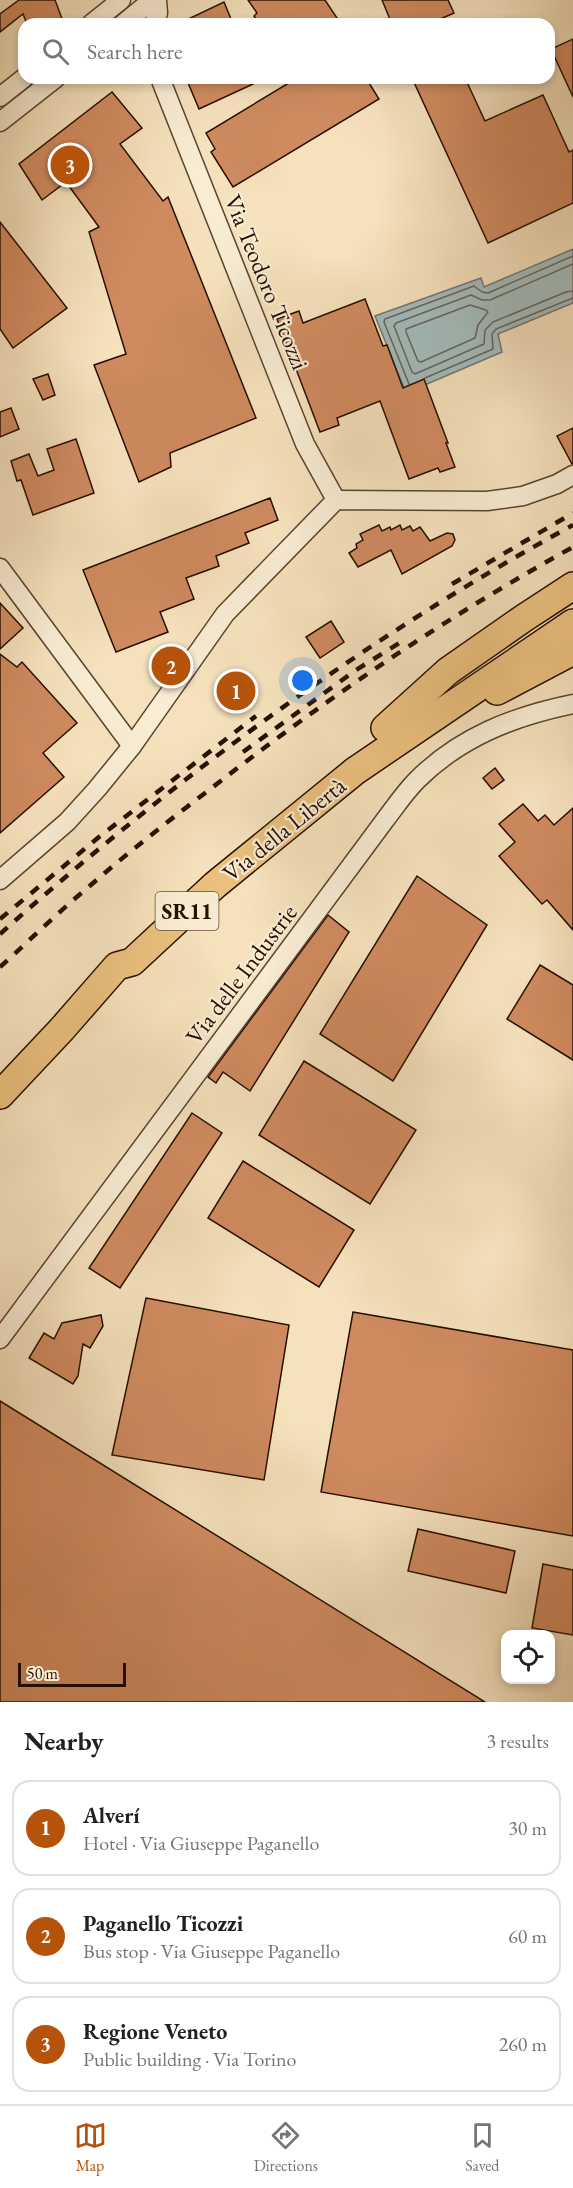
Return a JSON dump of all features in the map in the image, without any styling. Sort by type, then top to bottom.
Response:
[{"type":"highway","points":[[389,736],[448,671],[573,586]]},
{"type":"highway","name":"Via della Libertà","points":[[0,1068],[98,971],[226,852],[332,767],[389,736],[449,695],[573,603]]},
{"type":"highway","name":"Via della Libertà","points":[[449,695],[573,623]]},
{"type":"highway","points":[[389,736],[440,722],[573,651]]},
{"type":"highway","name":"Via della Libertà","points":[[0,1095],[117,966],[132,962],[215,885],[355,771],[389,736]]},
{"type":"street","points":[[99,18],[122,0]]},
{"type":"street","points":[[130,18],[152,0]]},
{"type":"street","points":[[156,18],[158,13],[157,0]]},
{"type":"street","points":[[0,97],[18,83]]},
{"type":"street","points":[[0,122],[48,84]]},
{"type":"street","name":"Via Teodoro Ticozzi","points":[[162,84],[305,444],[336,500]]},
{"type":"street","points":[[0,880],[67,822],[97,789],[132,746],[225,614],[336,500],[487,501],[522,496],[557,484],[573,475]]},
{"type":"street","points":[[0,568],[132,746]]},
{"type":"street","name":"Via delle Industrie","points":[[0,1339],[378,830],[417,781],[459,747],[496,726],[535,712],[573,704]]},
{"type":"street","points":[[0,1105],[59,1040],[117,966]]},
{"type":"water","points":[[573,249],[573,303],[498,334],[502,352],[406,393],[375,316],[481,278],[484,287]]},
{"type":"building","points":[[19,0],[55,0],[62,18],[25,18],[23,14],[0,32],[0,14]]},
{"type":"building","points":[[248,0],[325,0],[337,18],[256,18],[254,16],[257,13]]},
{"type":"building","points":[[382,0],[448,0],[454,13],[443,18],[390,18]]},
{"type":"building","points":[[224,2],[231,18],[191,18]]},
{"type":"building","points":[[573,39],[573,97],[555,58],[555,47]]},
{"type":"building","points":[[189,84],[253,84],[199,109]]},
{"type":"building","points":[[287,84],[370,84],[379,99],[233,187],[211,152],[215,149],[206,133]]},
{"type":"building","points":[[415,84],[468,84],[485,121],[543,95],[569,152],[573,150],[573,203],[488,243]]},
{"type":"building","points":[[112,92],[142,128],[120,144],[163,201],[168,197],[256,418],[170,453],[171,467],[139,482],[94,365],[126,354],[89,232],[99,227],[66,182],[42,200],[19,164]]},
{"type":"building","points":[[0,222],[67,308],[13,348],[0,329]]},
{"type":"building","points":[[365,299],[383,346],[387,345],[403,388],[424,379],[455,467],[440,472],[438,468],[409,479],[380,401],[337,418],[339,425],[320,432],[277,319],[299,311],[303,323]]},
{"type":"building","points":[[48,374],[55,395],[43,400],[33,379]]},
{"type":"building","points":[[11,408],[19,429],[0,437],[0,412]]},
{"type":"building","points":[[573,428],[573,464],[572,464],[557,436]]},
{"type":"building","points":[[76,439],[94,493],[33,515],[21,480],[17,481],[11,461],[29,454],[38,476],[54,470],[47,449]]},
{"type":"building","points":[[270,498],[278,520],[245,533],[249,543],[216,556],[219,566],[186,578],[194,599],[160,612],[168,632],[116,652],[83,570]]},
{"type":"building","points":[[379,525],[382,531],[390,527],[391,530],[400,525],[402,530],[410,526],[413,531],[420,527],[430,541],[447,533],[453,534],[455,540],[452,546],[402,574],[391,550],[358,567],[349,553],[357,548],[356,544],[363,540],[360,534]]},
{"type":"building","points":[[0,603],[23,628],[0,649]]},
{"type":"building","points":[[331,621],[344,642],[320,658],[306,637]]},
{"type":"building","points":[[0,654],[17,667],[22,662],[77,723],[43,753],[64,777],[0,833]]},
{"type":"building","points":[[495,768],[504,780],[492,789],[483,778]]},
{"type":"building","points":[[523,804],[538,821],[545,815],[554,825],[573,808],[573,930],[547,900],[542,904],[499,856],[515,842],[499,824]]},
{"type":"building","points":[[417,876],[487,925],[393,1081],[320,1034]]},
{"type":"building","points":[[328,915],[349,932],[250,1091],[223,1072],[216,1083],[208,1077]]},
{"type":"building","points":[[540,965],[573,985],[573,1060],[507,1019]]},
{"type":"building","points":[[304,1061],[416,1130],[370,1204],[259,1135]]},
{"type":"building","points":[[192,1113],[222,1133],[120,1288],[89,1268]]},
{"type":"building","points":[[243,1161],[354,1230],[319,1287],[208,1218]]},
{"type":"building","points":[[146,1298],[289,1325],[264,1480],[112,1455]]},
{"type":"building","points":[[353,1312],[573,1350],[573,1536],[321,1492]]},
{"type":"building","points":[[101,1315],[103,1326],[90,1348],[83,1344],[78,1376],[73,1384],[29,1358],[44,1333],[54,1339],[62,1323]]},
{"type":"building","points":[[0,1401],[58,1437],[485,1702],[0,1702]]},
{"type":"building","points":[[418,1529],[515,1551],[506,1593],[408,1571]]},
{"type":"building","points":[[543,1564],[573,1570],[573,1635],[555,1632],[555,1630],[532,1628]]},
{"type":"railway","points":[[452,584],[573,513]]},
{"type":"railway","points":[[0,934],[134,820],[275,713],[347,662],[421,614],[573,525]]},
{"type":"railway","points":[[0,967],[63,909],[135,848],[306,717],[437,628],[573,547]]},
{"type":"railway","points":[[243,752],[356,670],[401,642]]},
{"type":"railway","points":[[0,919],[99,837],[256,716]]},
{"type":"place","name":"Regione Veneto","points":[[70,165]]},
{"type":"place","name":"Paganello Ticozzi","points":[[171,666]]},
{"type":"place","name":"Alverí","points":[[236,691]]}]
